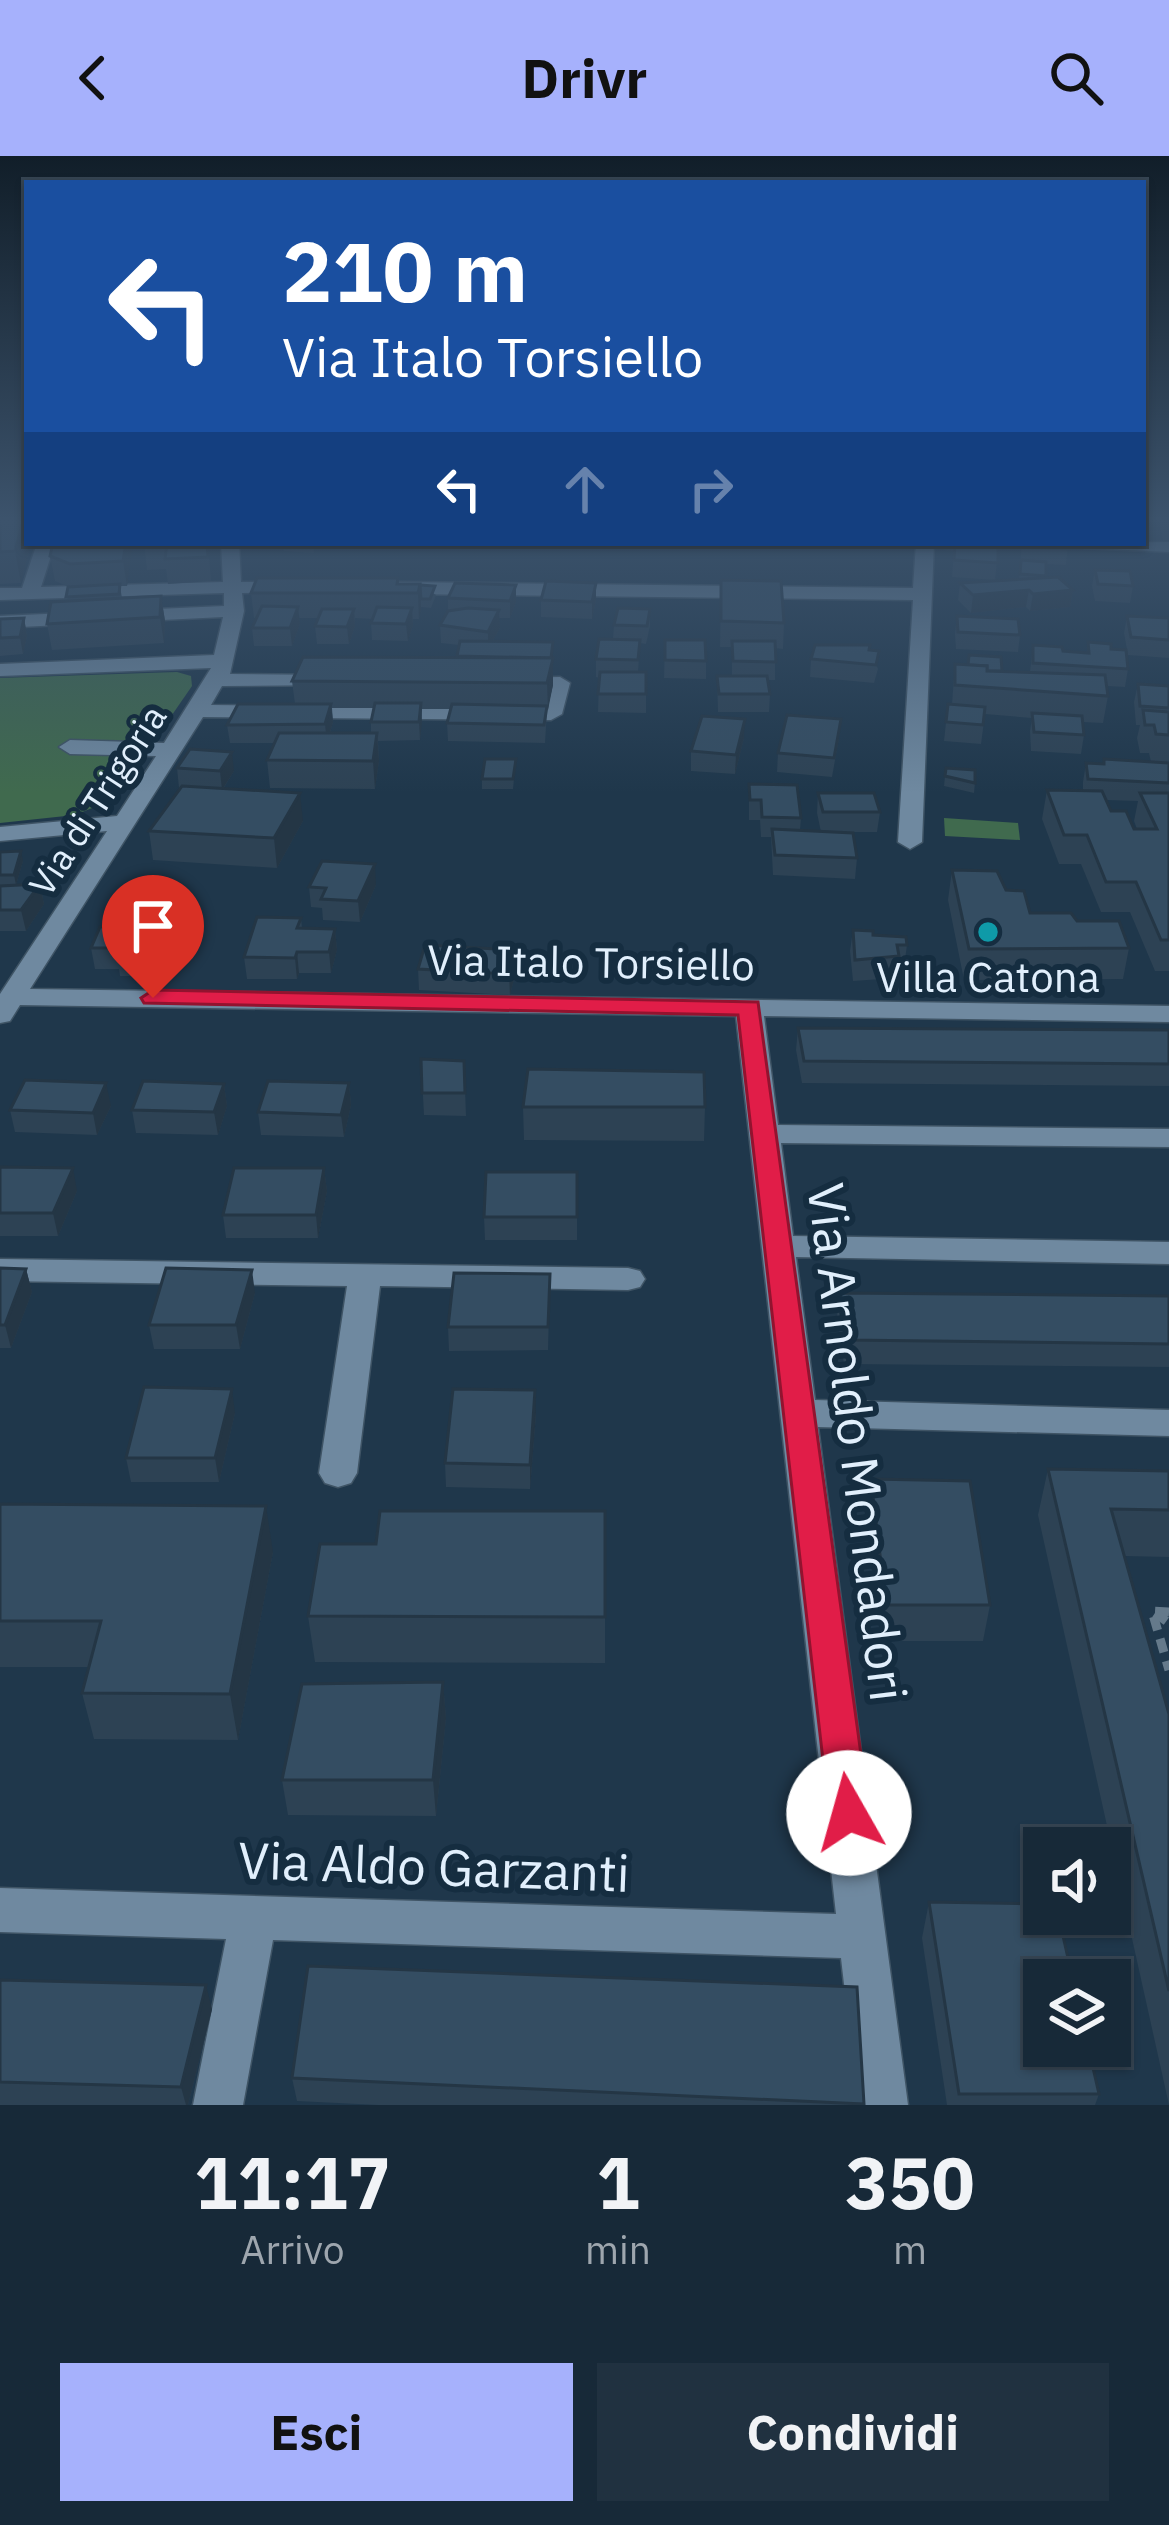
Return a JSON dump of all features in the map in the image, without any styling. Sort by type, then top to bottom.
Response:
[{"type":"street","points":[[0,622],[234,611]]},
{"type":"street","name":"Via di Trigoria","points":[[6,1006],[221,670],[234,611]]},
{"type":"street","points":[[910,842],[920,611]]},
{"type":"street","points":[[0,670],[221,670],[354,681]]},
{"type":"street","points":[[197,711],[551,714],[560,682],[492,682]]},
{"type":"street","points":[[70,747],[172,750]]},
{"type":"street","points":[[0,834],[125,822]]},
{"type":"street","name":"Via Italo Torsiello","points":[[6,1006],[749,1007],[1169,1014]]},
{"type":"street","name":"Via Arnoldo Mondadori","points":[[749,1007],[883,2105]]},
{"type":"street","points":[[765,1134],[1169,1138]]},
{"type":"street","points":[[779,1246],[1169,1253]]},
{"type":"street","points":[[0,1270],[628,1280]]},
{"type":"street","points":[[338,1473],[364,1276]]},
{"type":"street","points":[[798,1413],[1169,1423]]},
{"type":"street","name":"Via Aldo Garzanti","points":[[0,1910],[864,1937]]},
{"type":"street","points":[[218,2105],[254,1918]]},
{"type":"path","points":[[1152,1611],[1169,1612]]},
{"type":"path","points":[[1152,1611],[1169,1623]]},
{"type":"path","points":[[1152,1611],[1169,1670]]},
{"type":"green space","points":[[177,672],[191,676],[192,686],[114,799],[75,815],[0,823],[0,678]]},
{"type":"green space","points":[[944,818],[1018,823],[1020,840],[945,836]]},
{"type":"building","points":[[49,611],[160,611],[160,617],[47,624]]},
{"type":"building","points":[[260,611],[296,611],[290,628],[252,628]]},
{"type":"building","points":[[321,611],[353,611],[347,627],[315,626]]},
{"type":"building","points":[[376,611],[411,611],[406,624],[371,623]]},
{"type":"building","points":[[448,611],[499,611],[488,632],[440,625]]},
{"type":"building","points":[[617,611],[650,611],[647,626],[614,625]]},
{"type":"building","points":[[721,611],[783,611],[784,623],[721,621]]},
{"type":"building","points":[[957,616],[1018,619],[1020,635],[958,632]]},
{"type":"building","points":[[1127,616],[1169,618],[1169,640],[1131,637]]},
{"type":"building","points":[[24,618],[20,637],[0,638],[0,619]]},
{"type":"building","points":[[599,639],[640,640],[638,660],[596,659]]},
{"type":"building","points":[[665,640],[705,640],[706,661],[665,660]]},
{"type":"building","points":[[460,641],[553,642],[551,658],[457,656]]},
{"type":"building","points":[[732,641],[775,641],[776,662],[733,661]]},
{"type":"building","points":[[1088,642],[1126,650],[1128,669],[1033,663],[1033,645],[1089,653]]},
{"type":"building","points":[[815,645],[870,645],[869,650],[879,651],[876,665],[811,659]]},
{"type":"building","points":[[969,655],[1001,657],[1002,671],[968,665]]},
{"type":"building","points":[[303,657],[553,658],[547,683],[292,681]]},
{"type":"building","points":[[955,664],[987,666],[987,671],[1105,675],[1108,696],[955,685]]},
{"type":"building","points":[[600,672],[646,672],[646,694],[598,694]]},
{"type":"building","points":[[717,676],[767,676],[770,694],[719,694]]},
{"type":"building","points":[[1138,684],[1169,686],[1169,708],[1140,706]]},
{"type":"building","points":[[375,703],[421,703],[419,722],[371,722]]},
{"type":"building","points":[[238,704],[331,704],[325,724],[227,725]]},
{"type":"building","points":[[452,704],[547,706],[544,725],[447,723]]},
{"type":"building","points":[[948,704],[985,707],[983,725],[946,722]]},
{"type":"building","points":[[1143,710],[1169,712],[1169,735],[1156,734],[1154,725],[1145,725]]},
{"type":"building","points":[[1032,713],[1082,716],[1084,735],[1034,732]]},
{"type":"building","points":[[787,715],[841,719],[834,758],[778,753]]},
{"type":"building","points":[[702,716],[745,719],[736,755],[691,751]]},
{"type":"building","points":[[279,733],[377,733],[373,761],[267,760]]},
{"type":"building","points":[[128,747],[142,748],[137,756],[123,755]]},
{"type":"building","points":[[190,749],[232,752],[220,771],[177,768]]},
{"type":"building","points":[[485,759],[516,759],[513,779],[482,779]]},
{"type":"building","points":[[1104,759],[1169,763],[1169,783],[1088,779],[1086,763],[1104,764]]},
{"type":"building","points":[[946,768],[975,770],[975,783],[945,776]]},
{"type":"building","points":[[749,784],[797,785],[801,818],[762,817],[761,800],[750,800]]},
{"type":"building","points":[[182,786],[300,793],[274,838],[149,831]]},
{"type":"building","points":[[1047,790],[1102,791],[1111,811],[1126,811],[1134,829],[1157,829],[1140,793],[1169,793],[1169,940],[1161,940],[1136,882],[1106,882],[1087,835],[1064,835]]},
{"type":"building","points":[[818,793],[874,793],[880,812],[823,812]]},
{"type":"building","points":[[772,829],[853,833],[857,858],[775,855]]},
{"type":"building","points":[[21,851],[14,875],[0,875],[0,852]]},
{"type":"building","points":[[322,861],[375,864],[358,901],[321,899],[326,888],[309,887]]},
{"type":"building","points":[[952,870],[997,871],[1006,890],[1024,891],[1030,913],[1071,913],[1077,921],[1119,921],[1129,948],[969,949]]},
{"type":"building","points":[[40,884],[21,910],[0,910],[0,886]]},
{"type":"building","points":[[257,917],[301,918],[297,928],[335,929],[329,952],[297,952],[295,958],[244,957]]},
{"type":"building","points":[[160,923],[148,955],[116,955],[119,948],[91,948],[100,927]]},
{"type":"building","points":[[853,930],[906,937],[907,945],[897,945],[899,956],[855,960]]},
{"type":"building","points":[[425,945],[515,950],[509,974],[418,969]]},
{"type":"building","points":[[798,1028],[1169,1030],[1169,1064],[804,1061]]},
{"type":"building","points":[[421,1059],[464,1061],[465,1093],[422,1093]]},
{"type":"building","points":[[528,1069],[704,1072],[705,1107],[523,1107]]},
{"type":"building","points":[[25,1080],[106,1083],[93,1113],[10,1110]]},
{"type":"building","points":[[143,1081],[224,1084],[214,1112],[132,1110]]},
{"type":"building","points":[[268,1081],[349,1083],[341,1115],[258,1112]]},
{"type":"building","points":[[0,1167],[73,1168],[53,1213],[0,1213]]},
{"type":"building","points":[[234,1168],[324,1168],[316,1215],[223,1215]]},
{"type":"building","points":[[486,1172],[577,1172],[577,1217],[484,1217]]},
{"type":"building","points":[[0,1268],[26,1269],[5,1325],[0,1325]]},
{"type":"building","points":[[166,1268],[252,1270],[236,1325],[149,1325]]},
{"type":"building","points":[[454,1273],[550,1274],[548,1327],[448,1327]]},
{"type":"building","points":[[840,1293],[1169,1296],[1169,1344],[847,1340]]},
{"type":"building","points":[[144,1387],[232,1389],[215,1458],[126,1458]]},
{"type":"building","points":[[453,1389],[535,1390],[530,1465],[445,1463]]},
{"type":"building","points":[[1048,1469],[1169,1471],[1169,1510],[1111,1509],[1169,1714],[1169,1991]]},
{"type":"building","points":[[871,1479],[970,1481],[990,1605],[886,1605]]},
{"type":"building","points":[[0,1504],[266,1506],[230,1694],[82,1693],[101,1621],[0,1621]]},
{"type":"building","points":[[380,1511],[605,1511],[605,1617],[308,1616],[320,1544],[376,1544]]},
{"type":"building","points":[[443,1682],[433,1780],[282,1780],[302,1684]]},
{"type":"building","points":[[929,1902],[1023,1904],[1023,1935],[1063,1935],[1068,1959],[1023,1959],[1023,2067],[1093,2067],[1099,2094],[959,2094]]},
{"type":"building","points":[[308,1966],[857,1987],[864,2104],[292,2078]]},
{"type":"building","points":[[0,1980],[206,1985],[181,2087],[0,2082]]},
{"type":"place","name":"Villa Catona","points":[[988,932]]},
{"type":"route","points":[[153,998],[749,1007],[849,1813]]}]
